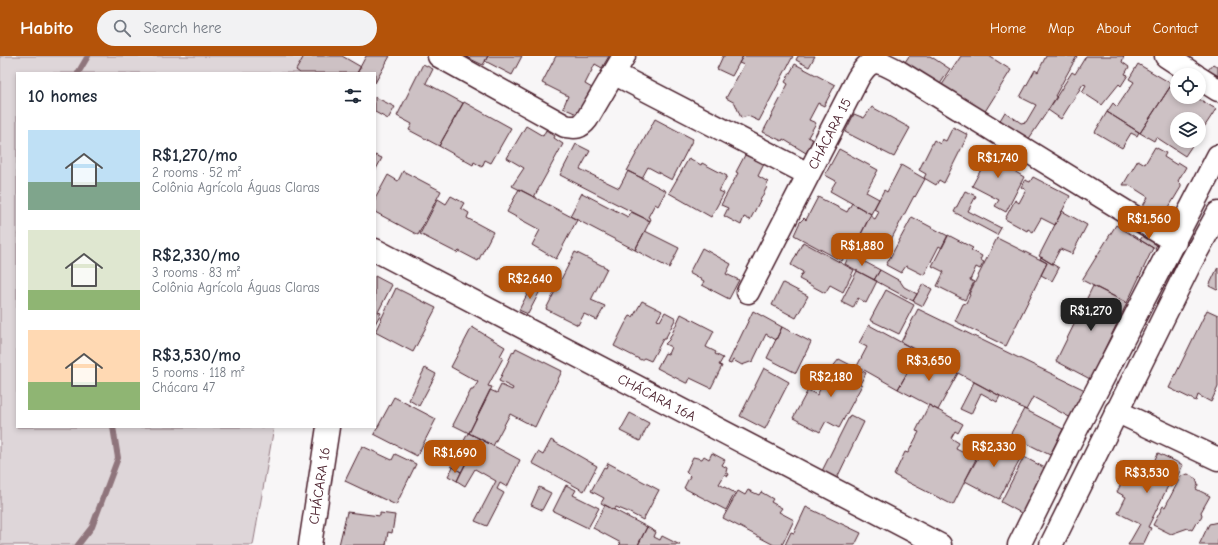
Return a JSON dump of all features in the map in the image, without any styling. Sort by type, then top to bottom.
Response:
[{"type":"street","name":"CHÁCARA 15","points":[[439,56],[565,126],[576,128],[581,126],[587,119],[620,65],[808,174],[865,68],[872,62],[881,62],[1175,242]]},
{"type":"street","points":[[1166,56],[1184,68]]},
{"type":"street","points":[[1206,82],[1218,90]]},
{"type":"street","points":[[1018,545],[1218,156]]},
{"type":"street","points":[[748,292],[808,174]]},
{"type":"street","points":[[1051,545],[1116,411],[1190,264],[1218,213]]},
{"type":"street","name":"CHÁCARA 16A","points":[[376,251],[940,545]]},
{"type":"street","points":[[1116,411],[1218,459]]},
{"type":"street","name":"CHÁCARA 16","points":[[310,545],[328,428]]},
{"type":"shaded area","points":[[0,56],[305,56],[300,72],[16,72],[16,428],[274,428],[253,545],[0,545]]},
{"type":"building","points":[[304,56],[342,56],[361,67],[358,72],[299,72],[296,70]]},
{"type":"building","points":[[366,56],[390,56],[376,81],[376,72],[358,72]]},
{"type":"building","points":[[464,56],[488,56],[483,65]]},
{"type":"building","points":[[488,56],[522,56],[512,75],[485,61]]},
{"type":"building","points":[[556,56],[609,56],[602,68],[595,64],[585,84],[592,88],[577,114],[563,108],[568,96],[542,83]]},
{"type":"building","points":[[723,56],[743,56],[732,76],[717,69]]},
{"type":"building","points":[[743,56],[793,56],[759,121],[748,116],[741,118],[735,103],[726,98],[744,65],[739,63]]},
{"type":"building","points":[[798,56],[815,56],[809,67],[796,60]]},
{"type":"building","points":[[909,56],[930,56],[950,69],[940,84],[905,62]]},
{"type":"building","points":[[961,56],[989,56],[1011,70],[984,113],[942,85]]},
{"type":"building","points":[[1046,56],[1077,56],[1055,96],[1057,97],[1028,140],[999,122],[1005,112],[1021,123],[1026,122],[1036,105],[1020,97],[1035,70],[1038,72]]},
{"type":"building","points":[[1086,56],[1124,56],[1122,62],[1129,67],[1125,74],[1128,75],[1121,86],[1119,84],[1102,105],[1082,92],[1086,85],[1083,84],[1061,119],[1048,110],[1072,72],[1075,74]]},
{"type":"building","points":[[423,64],[433,69],[426,83],[463,103],[439,146],[409,130],[412,124],[397,116]]},
{"type":"building","points":[[795,64],[835,85],[824,106],[818,103],[809,120],[816,123],[808,137],[813,140],[806,153],[783,139],[782,141],[763,132],[788,84],[785,82]]},
{"type":"building","points":[[1138,64],[1170,83],[1170,87],[1140,133],[1107,112],[1113,103],[1117,107],[1134,82],[1129,79]]},
{"type":"building","points":[[1213,64],[1218,67],[1218,77],[1208,70]]},
{"type":"building","points":[[1170,87],[1170,104],[1206,103],[1216,109],[1206,124],[1206,112],[1170,112],[1170,146],[1156,137],[1154,141],[1140,133]]},
{"type":"building","points":[[376,98],[395,107],[388,119],[376,113]]},
{"type":"building","points":[[464,102],[511,128],[491,163],[485,160],[482,167],[474,162],[473,165],[439,146]]},
{"type":"building","points":[[872,107],[910,128],[894,157],[845,132],[854,114],[864,118]]},
{"type":"building","points":[[1107,112],[1139,132],[1137,136],[1131,133],[1122,148],[1095,132]]},
{"type":"building","points":[[655,119],[693,139],[672,180],[648,167],[642,178],[627,171]]},
{"type":"building","points":[[526,126],[543,136],[546,130],[563,144],[534,197],[512,186],[524,168],[507,158]]},
{"type":"building","points":[[953,127],[968,135],[944,183],[939,180],[936,185],[924,178],[926,174],[919,170],[934,140],[940,144],[942,139],[946,141]]},
{"type":"building","points":[[576,144],[590,151],[580,169],[619,188],[628,171],[666,191],[658,206],[655,204],[648,217],[651,219],[650,221],[560,175]]},
{"type":"building","points":[[1155,147],[1166,153],[1164,157],[1177,165],[1178,162],[1186,167],[1178,181],[1181,184],[1181,187],[1169,207],[1174,210],[1166,228],[1140,211],[1148,197],[1129,185],[1123,185],[1138,160],[1145,164]]},
{"type":"building","points":[[1173,148],[1190,148],[1185,156]]},
{"type":"building","points":[[839,149],[878,170],[866,192],[879,199],[871,214],[830,191],[836,181],[825,175]]},
{"type":"building","points":[[987,149],[1018,166],[1014,171],[1024,177],[1006,212],[995,206],[999,200],[972,186],[984,164],[980,162]]},
{"type":"building","points":[[376,155],[382,158],[376,169]]},
{"type":"building","points":[[745,155],[764,164],[758,176],[768,182],[767,187],[750,220],[744,217],[741,225],[724,216],[728,208],[721,205],[738,173],[736,172]]},
{"type":"building","points":[[689,158],[727,176],[719,191],[724,193],[711,217],[669,193]]},
{"type":"building","points":[[901,165],[925,179],[915,197],[914,196],[884,253],[859,238],[870,216],[875,219],[879,212],[874,209],[884,190],[887,192]]},
{"type":"building","points":[[403,171],[441,191],[418,235],[376,213],[376,197],[388,175],[398,181]]},
{"type":"building","points":[[1033,177],[1070,196],[1055,225],[1041,218],[1033,232],[1028,229],[1027,231],[1005,219],[1015,200],[1019,203],[1026,190],[1021,187],[1025,180],[1030,182]]},
{"type":"building","points":[[519,189],[577,220],[556,259],[532,245],[540,230],[507,212]]},
{"type":"building","points":[[965,191],[976,196],[968,211],[1001,228],[997,235],[954,212]]},
{"type":"building","points":[[582,193],[628,217],[631,212],[650,221],[635,250],[570,216]]},
{"type":"building","points":[[451,196],[464,203],[461,208],[469,213],[467,218],[493,232],[478,261],[459,251],[457,253],[420,234],[438,199],[446,204]]},
{"type":"building","points":[[818,197],[847,212],[852,203],[871,214],[859,238],[856,236],[842,261],[794,235],[800,222],[804,218],[806,220]]},
{"type":"building","points":[[1062,211],[1087,225],[1072,254],[1060,249],[1052,264],[1039,256]]},
{"type":"building","points":[[912,217],[948,236],[942,248],[939,246],[924,275],[906,266],[901,273],[886,265]]},
{"type":"building","points":[[1116,225],[1153,248],[1127,303],[1082,280]]},
{"type":"building","points":[[1147,230],[1157,244],[1155,249],[1140,240]]},
{"type":"building","points":[[645,231],[679,248],[669,268],[635,250]]},
{"type":"building","points":[[948,235],[973,248],[971,250],[982,256],[980,260],[984,262],[980,269],[976,267],[970,280],[974,282],[965,300],[937,286],[944,272],[932,266]]},
{"type":"building","points":[[997,238],[1047,263],[1006,346],[955,321],[963,304],[966,303]]},
{"type":"building","points":[[803,242],[854,270],[843,292],[830,285],[825,293],[799,279],[803,272],[791,265]]},
{"type":"building","points":[[702,248],[731,264],[726,274],[739,280],[729,299],[702,285],[704,281],[689,273]]},
{"type":"building","points":[[575,252],[607,268],[591,300],[605,306],[597,320],[584,314],[578,325],[546,309]]},
{"type":"building","points":[[850,254],[880,270],[874,280],[845,264]]},
{"type":"building","points":[[1041,257],[1059,268],[1052,281],[1041,275],[1047,263],[1040,259]]},
{"type":"building","points":[[1218,267],[1218,289],[1217,290],[1209,286]]},
{"type":"building","points":[[880,270],[900,281],[904,287],[917,294],[913,301],[874,280]]},
{"type":"building","points":[[857,271],[877,281],[866,303],[858,298],[853,308],[841,302]]},
{"type":"building","points":[[376,277],[392,285],[378,312],[381,313],[376,322]]},
{"type":"building","points":[[783,283],[808,296],[796,318],[772,305]]},
{"type":"building","points":[[923,284],[932,289],[923,306],[913,301]]},
{"type":"building","points":[[532,285],[541,289],[528,314],[519,310]]},
{"type":"building","points":[[1093,286],[1127,303],[1090,379],[1056,361]]},
{"type":"building","points":[[396,288],[436,308],[413,352],[376,333]]},
{"type":"building","points":[[886,290],[914,305],[899,334],[870,320]]},
{"type":"building","points":[[642,301],[662,311],[657,320],[660,321],[665,312],[676,318],[651,361],[644,358],[641,360],[614,346],[625,324],[630,316],[633,317]]},
{"type":"building","points":[[918,309],[1085,390],[1071,418],[1033,397],[1026,410],[901,342]]},
{"type":"building","points":[[1207,310],[1218,315],[1218,387],[1211,402],[1198,395],[1196,401],[1169,388]]},
{"type":"building","points":[[753,311],[782,327],[776,340],[766,334],[753,361],[742,365],[733,360],[731,364],[728,363]]},
{"type":"building","points":[[681,314],[714,331],[706,347],[716,352],[715,354],[723,358],[719,365],[722,366],[711,388],[690,378],[688,383],[686,383],[657,368],[665,353],[668,354],[671,347],[665,344],[669,340]]},
{"type":"building","points":[[869,325],[919,352],[898,389],[857,366],[867,347],[859,343]]},
{"type":"building","points":[[472,327],[505,347],[500,356],[503,358],[488,386],[492,387],[469,433],[453,425],[471,390],[473,390],[478,382],[451,367]]},
{"type":"building","points":[[782,327],[811,342],[796,373],[767,358]]},
{"type":"building","points":[[516,348],[562,371],[535,427],[510,414],[493,446],[469,433],[490,390],[497,393],[501,385],[512,390],[513,388],[499,381],[513,351],[514,352]]},
{"type":"building","points":[[922,354],[958,373],[938,410],[898,389],[911,366],[914,368]]},
{"type":"building","points":[[839,359],[866,373],[860,384],[862,385],[839,428],[826,421],[820,432],[793,418],[808,390],[817,395],[831,369]]},
{"type":"building","points":[[425,368],[436,374],[419,406],[409,400]]},
{"type":"building","points":[[764,368],[789,382],[765,429],[740,416]]},
{"type":"building","points":[[974,382],[1000,396],[997,402],[981,393],[971,414],[960,409]]},
{"type":"building","points":[[394,397],[436,419],[417,456],[374,434]]},
{"type":"building","points":[[929,405],[963,424],[958,433],[955,431],[951,438],[959,443],[956,449],[976,459],[953,505],[894,475],[905,452],[908,453],[919,432],[916,431]]},
{"type":"building","points":[[1024,409],[1063,429],[1050,455],[1010,435]]},
{"type":"building","points":[[630,413],[649,423],[640,441],[620,431]]},
{"type":"building","points":[[850,415],[864,422],[837,478],[822,471]]},
{"type":"building","points":[[468,433],[479,438],[461,472],[451,466]]},
{"type":"building","points":[[987,437],[1022,456],[999,499],[965,481],[980,454],[983,455],[985,451],[981,449]]},
{"type":"building","points":[[479,438],[520,460],[507,487],[500,483],[497,489],[504,493],[487,526],[475,521],[496,481],[475,469],[465,486],[457,481]]},
{"type":"building","points":[[551,440],[597,466],[584,491],[532,463],[538,452],[543,455]]},
{"type":"building","points":[[362,446],[392,460],[395,454],[416,464],[396,505],[345,481]]},
{"type":"building","points":[[712,453],[725,460],[722,465],[727,468],[726,472],[729,474],[728,476],[725,474],[719,484],[735,493],[726,510],[684,488],[690,476],[686,472],[693,457],[702,459],[704,456],[709,459]]},
{"type":"building","points":[[1158,453],[1183,465],[1172,487],[1168,486],[1148,527],[1151,528],[1143,545],[1128,545],[1140,524],[1118,513],[1126,497],[1117,492],[1126,474],[1135,478],[1139,471],[1147,476]]},
{"type":"building","points":[[1024,457],[1045,468],[1023,514],[1001,502]]},
{"type":"building","points":[[608,463],[659,490],[643,520],[616,507],[614,510],[601,503],[604,498],[591,491],[604,467],[606,468]]},
{"type":"building","points":[[453,467],[461,472],[457,481],[448,476]]},
{"type":"building","points":[[1188,474],[1196,479],[1198,485],[1196,489],[1210,496],[1201,512],[1202,515],[1199,522],[1196,523],[1192,530],[1188,528],[1171,534],[1153,525],[1163,506],[1165,507],[1181,476]]},
{"type":"building","points":[[566,485],[576,490],[573,495],[599,508],[588,528],[553,511]]},
{"type":"building","points":[[539,487],[551,493],[542,510],[531,505]]},
{"type":"building","points":[[748,490],[759,495],[761,492],[773,499],[771,502],[782,508],[779,512],[794,520],[782,545],[774,545],[723,518],[738,491],[745,495]]},
{"type":"building","points":[[605,505],[647,527],[638,545],[619,545],[621,543],[593,528]]},
{"type":"building","points":[[806,507],[861,533],[855,545],[785,545],[791,532],[794,533]]},
{"type":"building","points":[[347,512],[380,516],[380,513],[395,515],[392,533],[388,532],[386,545],[339,545]]},
{"type":"building","points":[[1218,522],[1218,545],[1199,545],[1209,524]]},
{"type":"building","points":[[647,527],[656,532],[654,537],[660,540],[662,536],[680,545],[638,545]]},
{"type":"waterway","points":[[79,72],[88,56]]},
{"type":"waterway","points":[[78,545],[92,527],[118,458],[113,428]]}]
